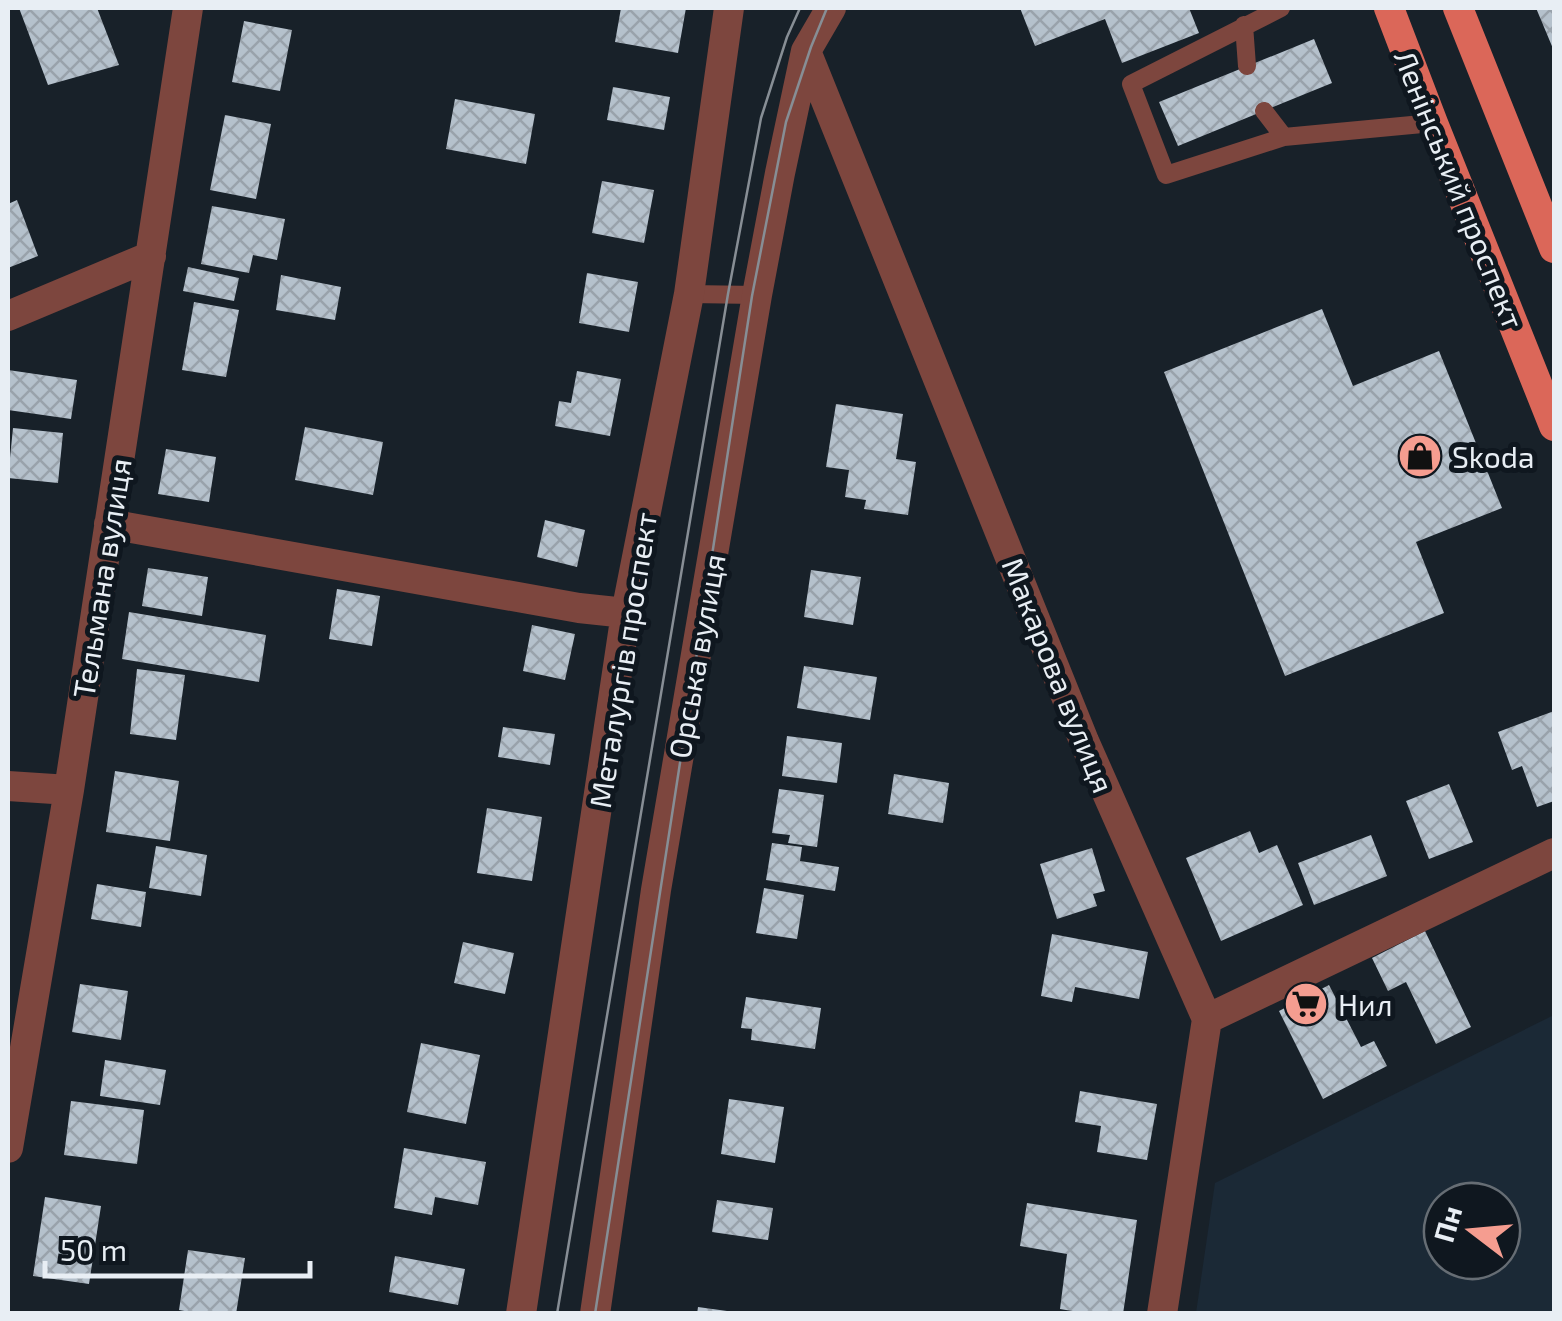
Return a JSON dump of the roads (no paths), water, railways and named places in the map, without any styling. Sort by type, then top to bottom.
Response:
[{"type":"main road","name":"Ленінський проспект","points":[[1389,8],[1554,426]]},
{"type":"main road","points":[[1458,8],[1554,244]]},
{"type":"street","name":"Тельмана вулиця","points":[[8,1148],[69,790],[188,8]]},
{"type":"street","name":"Металургів проспект","points":[[521,1314],[626,612],[689,294],[730,8]]},
{"type":"street","name":"Орська вулиця","points":[[595,1314],[656,890],[780,172],[806,51],[831,8]]},
{"type":"street","name":"Макарова вулиця","points":[[806,51],[1084,741],[1207,1019]]},
{"type":"street","points":[[8,316],[150,256]]},
{"type":"street","points":[[110,524],[579,608],[626,612]]},
{"type":"street","points":[[8,786],[69,790]]},
{"type":"street","points":[[1162,1314],[1207,1019],[1554,853]]},
{"type":"lane","points":[[1281,8],[1131,84],[1166,175],[1284,136],[1433,124]]},
{"type":"lane","points":[[1244,25],[1246,66]]},
{"type":"lane","points":[[1264,110],[1284,136]]},
{"type":"lane","points":[[689,294],[758,295]]},
{"type":"tram line","points":[[557,1314],[728,294],[761,118],[800,8]]},
{"type":"tram line","points":[[595,1314],[752,296],[786,122],[827,8]]},
{"type":"place","name":"Skoda","points":[[1420,456]]},
{"type":"place","name":"Нил","points":[[1306,1004]]}]
